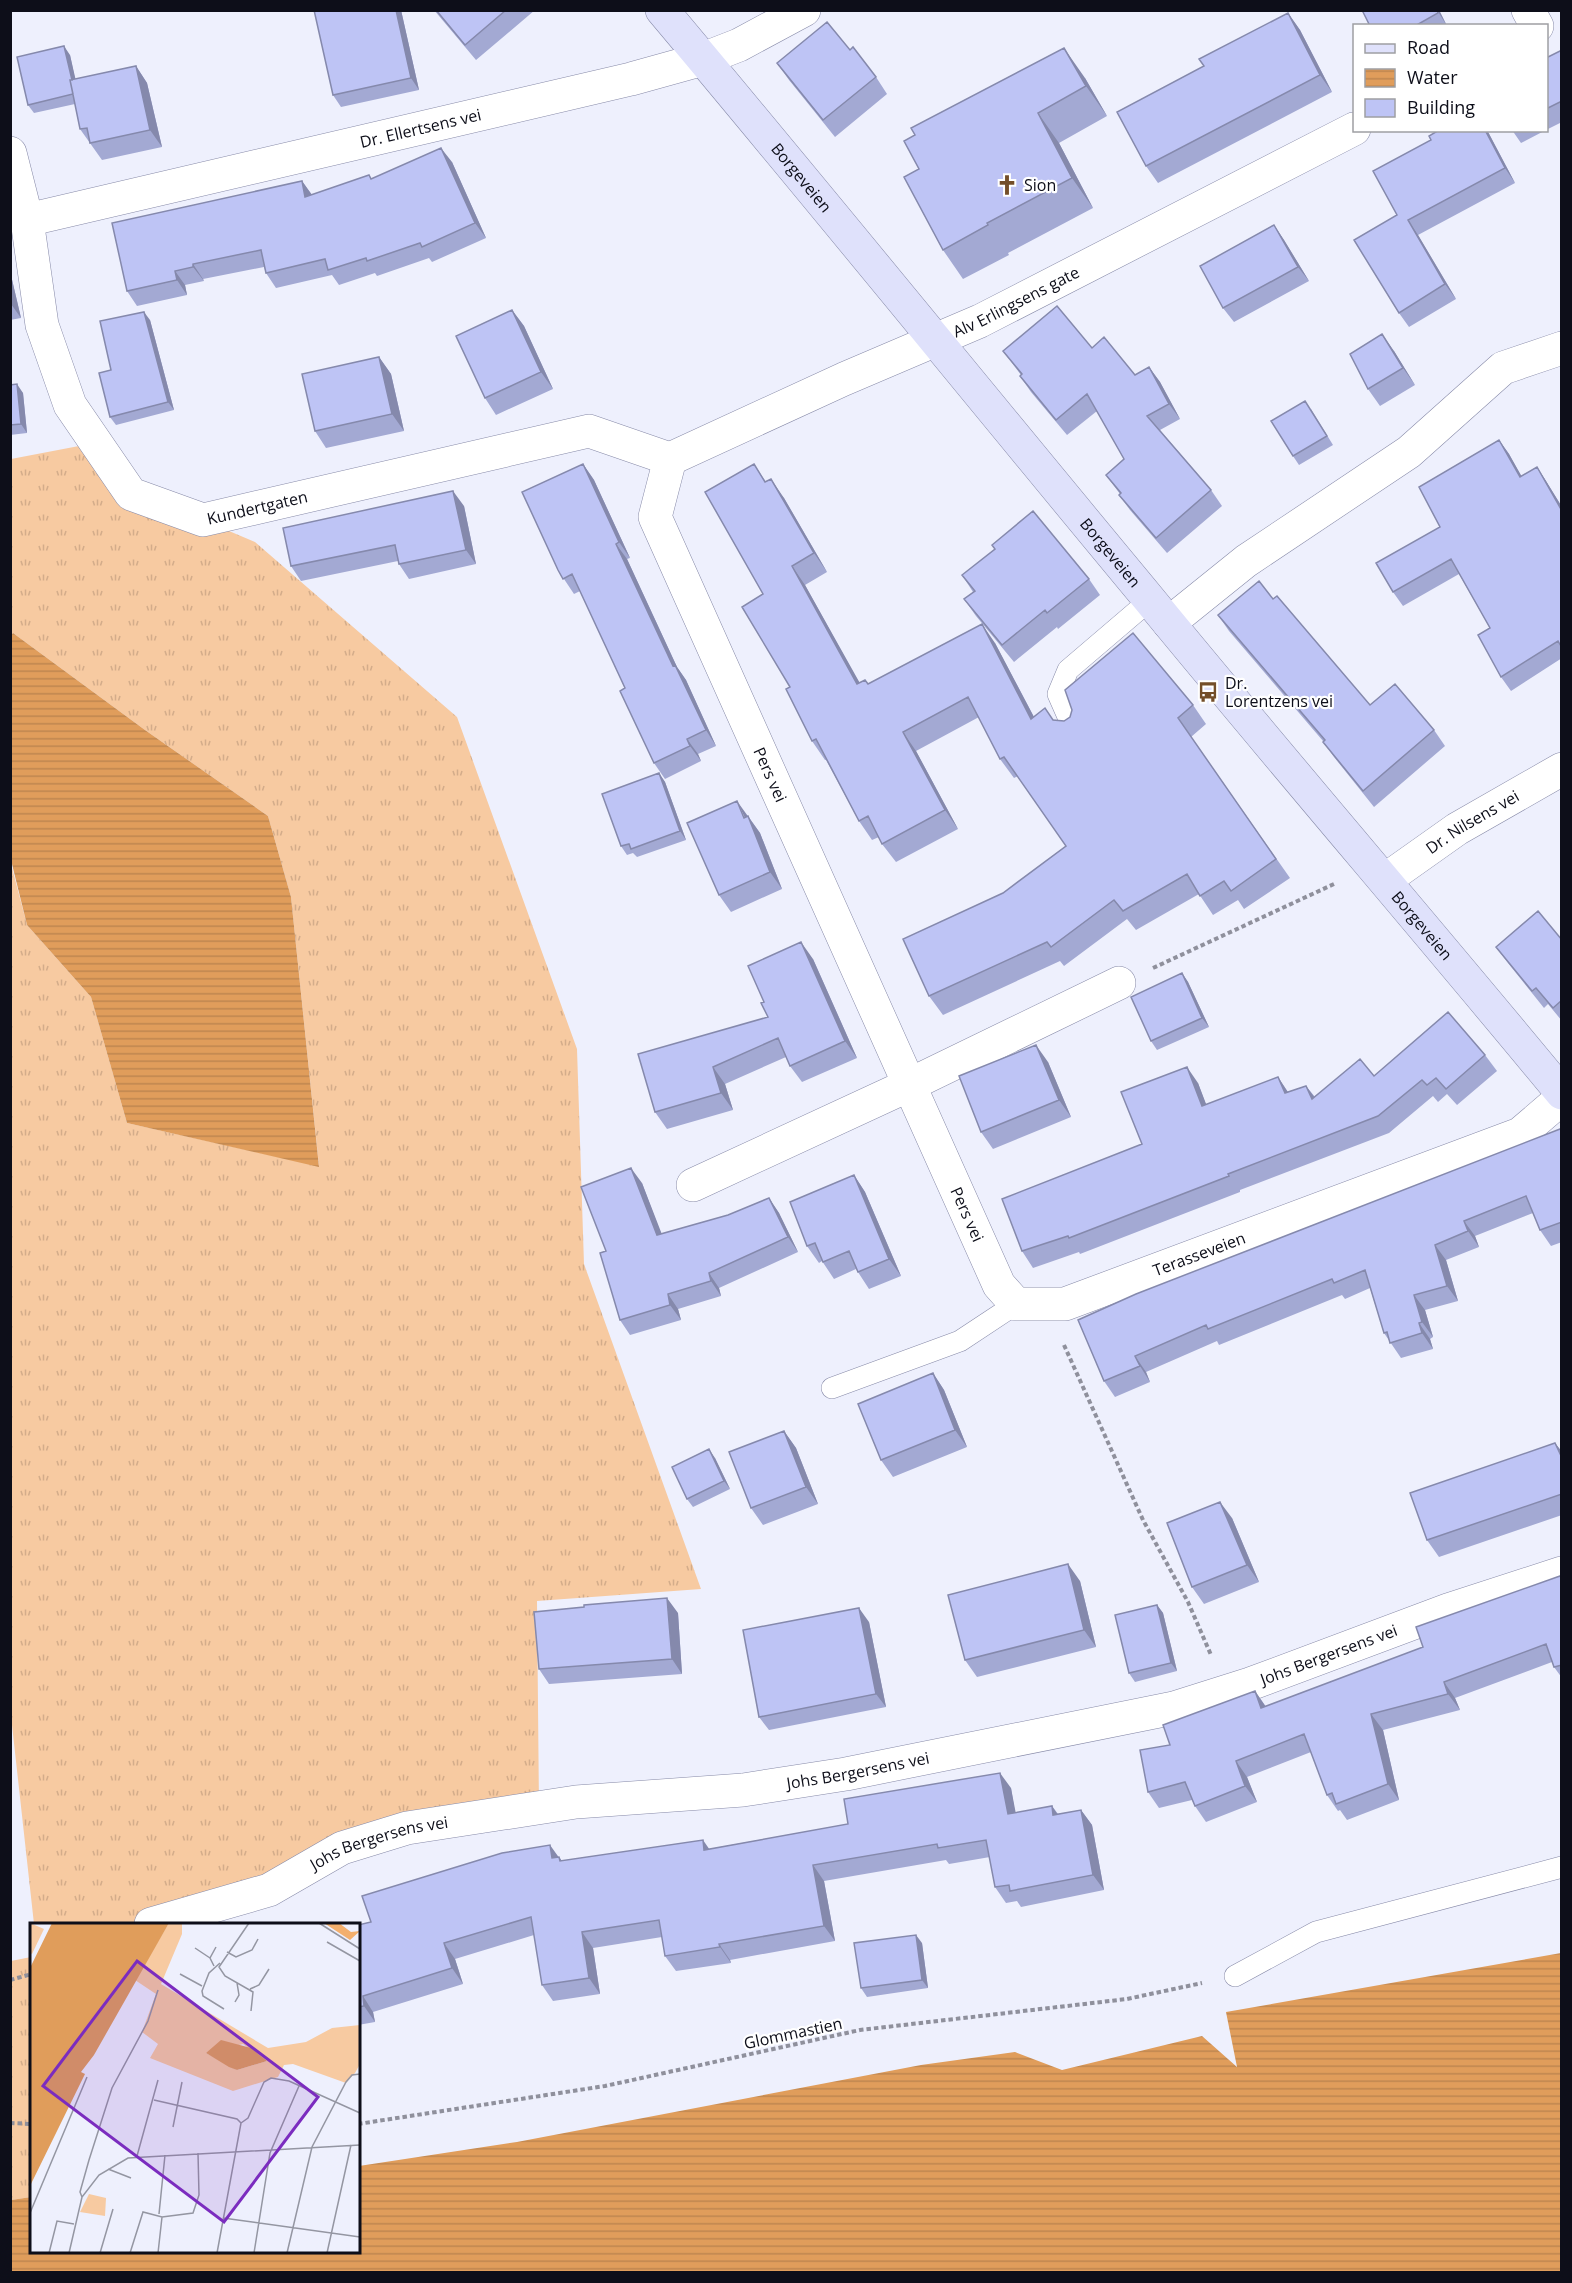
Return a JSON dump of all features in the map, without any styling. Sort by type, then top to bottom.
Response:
[{"type":"main road","name":"Borgeveien","points":[[662,10],[1159,612],[1562,1093]]},
{"type":"street","name":"Dr. Ellertsens vei","points":[[27,219],[170,188],[631,79],[703,59],[739,45],[804,10]]},
{"type":"street","points":[[1528,10],[1536,24]]},
{"type":"street","points":[[1548,29],[1562,22]]},
{"type":"street","name":"Alv Erlingsens gate","points":[[670,459],[844,379],[980,321],[1353,130]]},
{"type":"street","name":"Kundertgaten","points":[[10,153],[27,219],[42,325],[70,405],[131,494],[203,520],[589,431],[670,459]]},
{"type":"street","points":[[1159,612],[1246,561],[1409,452],[1503,368],[1562,348]]},
{"type":"street","name":"Pers vei","points":[[670,459],[656,517],[999,1285],[1031,1304]]},
{"type":"street","name":"Dr. Nilsens vei","points":[[1379,872],[1562,769]]},
{"type":"street","points":[[693,1185],[909,1085],[1119,983]]},
{"type":"street","name":"Terasseveien","points":[[1031,1304],[1065,1304],[1520,1134],[1562,1098]]},
{"type":"street","name":"Johs Bergersens vei","points":[[154,1923],[268,1890],[342,1848],[407,1828],[576,1802],[743,1790],[846,1774],[1174,1708],[1228,1691],[1448,1610],[1562,1573]]},
{"type":"lane","points":[[1073,728],[1058,694],[1068,670],[1159,612]]},
{"type":"lane","name":"Terasseveien","points":[[832,1388],[960,1341],[1031,1304]]},
{"type":"lane","points":[[1234,1976],[1316,1932],[1562,1868]]},
{"type":"path","points":[[1119,983],[1301,901],[1379,872]]},
{"type":"path","points":[[1031,1304],[1188,1602],[1228,1691]]},
{"type":"path","points":[[10,1980],[30,1975]]},
{"type":"path","name":"Glommastien","points":[[360,2124],[605,2085],[860,2031],[1127,1999],[1234,1976]]},
{"type":"path","points":[[10,2123],[30,2124]]},
{"type":"green space","points":[[79,446],[203,520],[255,542],[457,717],[577,1049],[584,1264],[701,1589],[537,1601],[539,1808],[407,1828],[154,1923],[34,1923],[10,1707],[10,860],[27,925],[91,997],[127,1123],[319,1166],[291,897],[268,816],[145,730],[13,633],[11,637],[11,459]]},
{"type":"green space","points":[[30,1957],[30,2197],[11,2200],[11,1961]]},
{"type":"water","points":[[13,633],[145,730],[268,816],[291,897],[319,1167],[127,1123],[91,997],[27,925],[11,860],[10,637]]},
{"type":"water","points":[[1561,1953],[1561,2272],[11,2272],[11,2200],[30,2197],[30,2253],[360,2253],[360,2166],[517,2142],[921,2065],[1015,2052],[1062,2070],[1202,2036],[1237,2067],[1226,2012]]},
{"type":"building","points":[[314,10],[396,10],[411,78],[333,95]]},
{"type":"building","points":[[436,10],[506,10],[465,45]]},
{"type":"building","points":[[1362,10],[1437,10],[1438,13],[1419,24],[1369,24]]},
{"type":"building","points":[[1288,13],[1320,75],[1146,166],[1117,112],[1204,66],[1199,59]]},
{"type":"building","points":[[827,22],[850,50],[853,47],[876,77],[823,120],[777,63]]},
{"type":"building","points":[[64,46],[73,94],[28,105],[17,57]]},
{"type":"building","points":[[1064,48],[1086,86],[1038,113],[1072,178],[987,223],[988,225],[943,250],[904,177],[919,169],[904,141],[915,135],[911,128]]},
{"type":"building","points":[[1562,50],[1562,101],[1548,108],[1548,57]]},
{"type":"building","points":[[136,66],[150,130],[90,143],[87,128],[80,129],[70,80]]},
{"type":"building","points":[[1436,132],[1486,132],[1505,168],[1408,220],[1445,284],[1399,313],[1354,240],[1397,215],[1373,171],[1431,140],[1429,136]]},
{"type":"building","points":[[441,148],[475,223],[422,247],[420,243],[367,261],[366,258],[328,270],[325,259],[266,273],[261,250],[193,264],[193,267],[175,271],[177,280],[127,291],[112,223],[302,181],[305,197],[369,175],[371,179]]},
{"type":"building","points":[[1274,225],[1298,267],[1223,308],[1200,266]]},
{"type":"building","points":[[1057,306],[1092,348],[1104,337],[1135,375],[1149,367],[1169,404],[1147,416],[1211,490],[1156,538],[1119,495],[1121,493],[1106,475],[1124,459],[1087,394],[1056,420],[1003,351]]},
{"type":"building","points":[[512,310],[541,372],[485,398],[456,336]]},
{"type":"building","points":[[144,312],[168,402],[110,417],[99,373],[111,370],[100,321]]},
{"type":"building","points":[[1382,334],[1403,368],[1368,389],[1350,354]]},
{"type":"building","points":[[379,357],[392,414],[315,431],[302,374]]},
{"type":"building","points":[[17,384],[21,424],[10,425],[10,385]]},
{"type":"building","points":[[1305,401],[1327,436],[1293,456],[1271,421]]},
{"type":"building","points":[[1499,440],[1520,477],[1537,467],[1562,511],[1562,648],[1558,641],[1501,677],[1478,635],[1490,628],[1451,559],[1393,592],[1376,563],[1440,527],[1419,487]]},
{"type":"building","points":[[583,464],[619,542],[616,544],[673,666],[675,665],[706,730],[687,739],[690,746],[654,763],[620,691],[625,688],[572,574],[563,579],[522,492]]},
{"type":"building","points":[[754,464],[765,482],[771,479],[814,553],[792,566],[857,684],[865,680],[868,684],[982,624],[1031,719],[1045,708],[1053,720],[1064,721],[1070,717],[1072,710],[1065,690],[1133,633],[1193,705],[1178,718],[1276,859],[1231,891],[1224,881],[1200,896],[1187,874],[1123,911],[1114,900],[1051,947],[1047,942],[929,996],[903,939],[1003,893],[1066,846],[1004,757],[1000,759],[968,697],[903,732],[945,810],[882,844],[868,816],[859,821],[816,739],[812,741],[786,689],[790,687],[742,607],[763,594],[705,492]]},
{"type":"building","points":[[453,491],[466,550],[399,564],[395,545],[291,566],[283,528]]},
{"type":"building","points":[[1033,511],[1089,579],[1047,613],[1045,610],[1002,645],[964,599],[975,591],[962,575],[995,549],[992,545]]},
{"type":"building","points":[[1259,581],[1273,599],[1277,596],[1370,705],[1395,684],[1434,730],[1363,791],[1323,742],[1325,740],[1218,615]]},
{"type":"building","points":[[659,773],[680,831],[631,849],[629,844],[621,846],[602,794]]},
{"type":"building","points":[[737,801],[744,818],[748,816],[770,872],[719,895],[687,823]]},
{"type":"building","points":[[1538,911],[1562,940],[1562,1000],[1553,1008],[1536,988],[1532,991],[1496,947]]},
{"type":"building","points":[[801,942],[845,1041],[790,1066],[778,1038],[713,1067],[721,1093],[655,1112],[638,1054],[768,1017],[748,966]]},
{"type":"building","points":[[1182,973],[1202,1018],[1151,1041],[1131,997]]},
{"type":"building","points":[[1448,1012],[1485,1055],[1446,1089],[1436,1078],[1427,1085],[1422,1080],[1378,1116],[1069,1238],[1068,1236],[1022,1251],[1002,1199],[1142,1144],[1121,1092],[1187,1067],[1202,1106],[1278,1077],[1285,1093],[1306,1086],[1312,1099],[1360,1059],[1374,1076]]},
{"type":"building","points":[[1036,1045],[1059,1100],[981,1132],[959,1076]]},
{"type":"building","points":[[1560,1129],[1562,1133],[1562,1222],[1540,1230],[1526,1196],[1464,1221],[1468,1231],[1435,1245],[1447,1286],[1414,1295],[1422,1322],[1419,1323],[1422,1333],[1390,1343],[1387,1332],[1384,1333],[1365,1270],[1334,1283],[1332,1279],[1208,1329],[1206,1325],[1135,1356],[1140,1366],[1104,1381],[1078,1320],[1136,1294]]},
{"type":"building","points":[[631,1168],[657,1235],[728,1215],[769,1198],[788,1237],[709,1273],[711,1281],[668,1294],[670,1305],[620,1320],[600,1253],[606,1251],[581,1187]]},
{"type":"building","points":[[854,1175],[889,1259],[858,1272],[849,1251],[823,1262],[815,1243],[807,1246],[790,1202]]},
{"type":"building","points":[[933,1373],[955,1430],[881,1460],[858,1404]]},
{"type":"building","points":[[784,1431],[806,1487],[751,1508],[729,1452]]},
{"type":"building","points":[[1555,1443],[1562,1458],[1562,1494],[1427,1540],[1410,1493]]},
{"type":"building","points":[[709,1449],[724,1481],[687,1499],[672,1467]]},
{"type":"building","points":[[1220,1502],[1247,1565],[1192,1587],[1167,1523]]},
{"type":"building","points":[[1068,1564],[1084,1630],[965,1660],[948,1595]]},
{"type":"building","points":[[1560,1576],[1562,1580],[1562,1665],[1554,1667],[1546,1644],[1444,1682],[1448,1694],[1371,1714],[1388,1784],[1336,1804],[1332,1793],[1327,1795],[1304,1734],[1236,1761],[1245,1786],[1195,1806],[1185,1782],[1148,1792],[1140,1750],[1170,1745],[1163,1725],[1255,1691],[1261,1708],[1423,1647],[1416,1627]]},
{"type":"building","points":[[667,1598],[672,1659],[539,1669],[534,1612]]},
{"type":"building","points":[[1157,1605],[1171,1663],[1129,1673],[1115,1615]]},
{"type":"building","points":[[859,1608],[876,1694],[759,1717],[743,1630]]},
{"type":"building","points":[[1000,1773],[1008,1814],[1052,1806],[1053,1815],[1081,1810],[1093,1875],[1010,1891],[1009,1885],[995,1887],[986,1840],[938,1848],[937,1844],[813,1865],[824,1926],[665,1956],[659,1920],[582,1932],[589,1978],[542,1985],[531,1917],[444,1943],[452,1968],[363,1996],[364,2006],[360,2007],[360,1925],[371,1922],[362,1896],[502,1853],[550,1845],[552,1858],[559,1857],[560,1861],[703,1840],[704,1850],[848,1824],[844,1799]]},
{"type":"building","points":[[916,1935],[922,1980],[861,1988],[854,1943]]},
{"type":"place","name":"Sion","points":[[1007,185]]},
{"type":"place","name":"Dr. Lorentzens vei","points":[[1208,692]]}]
